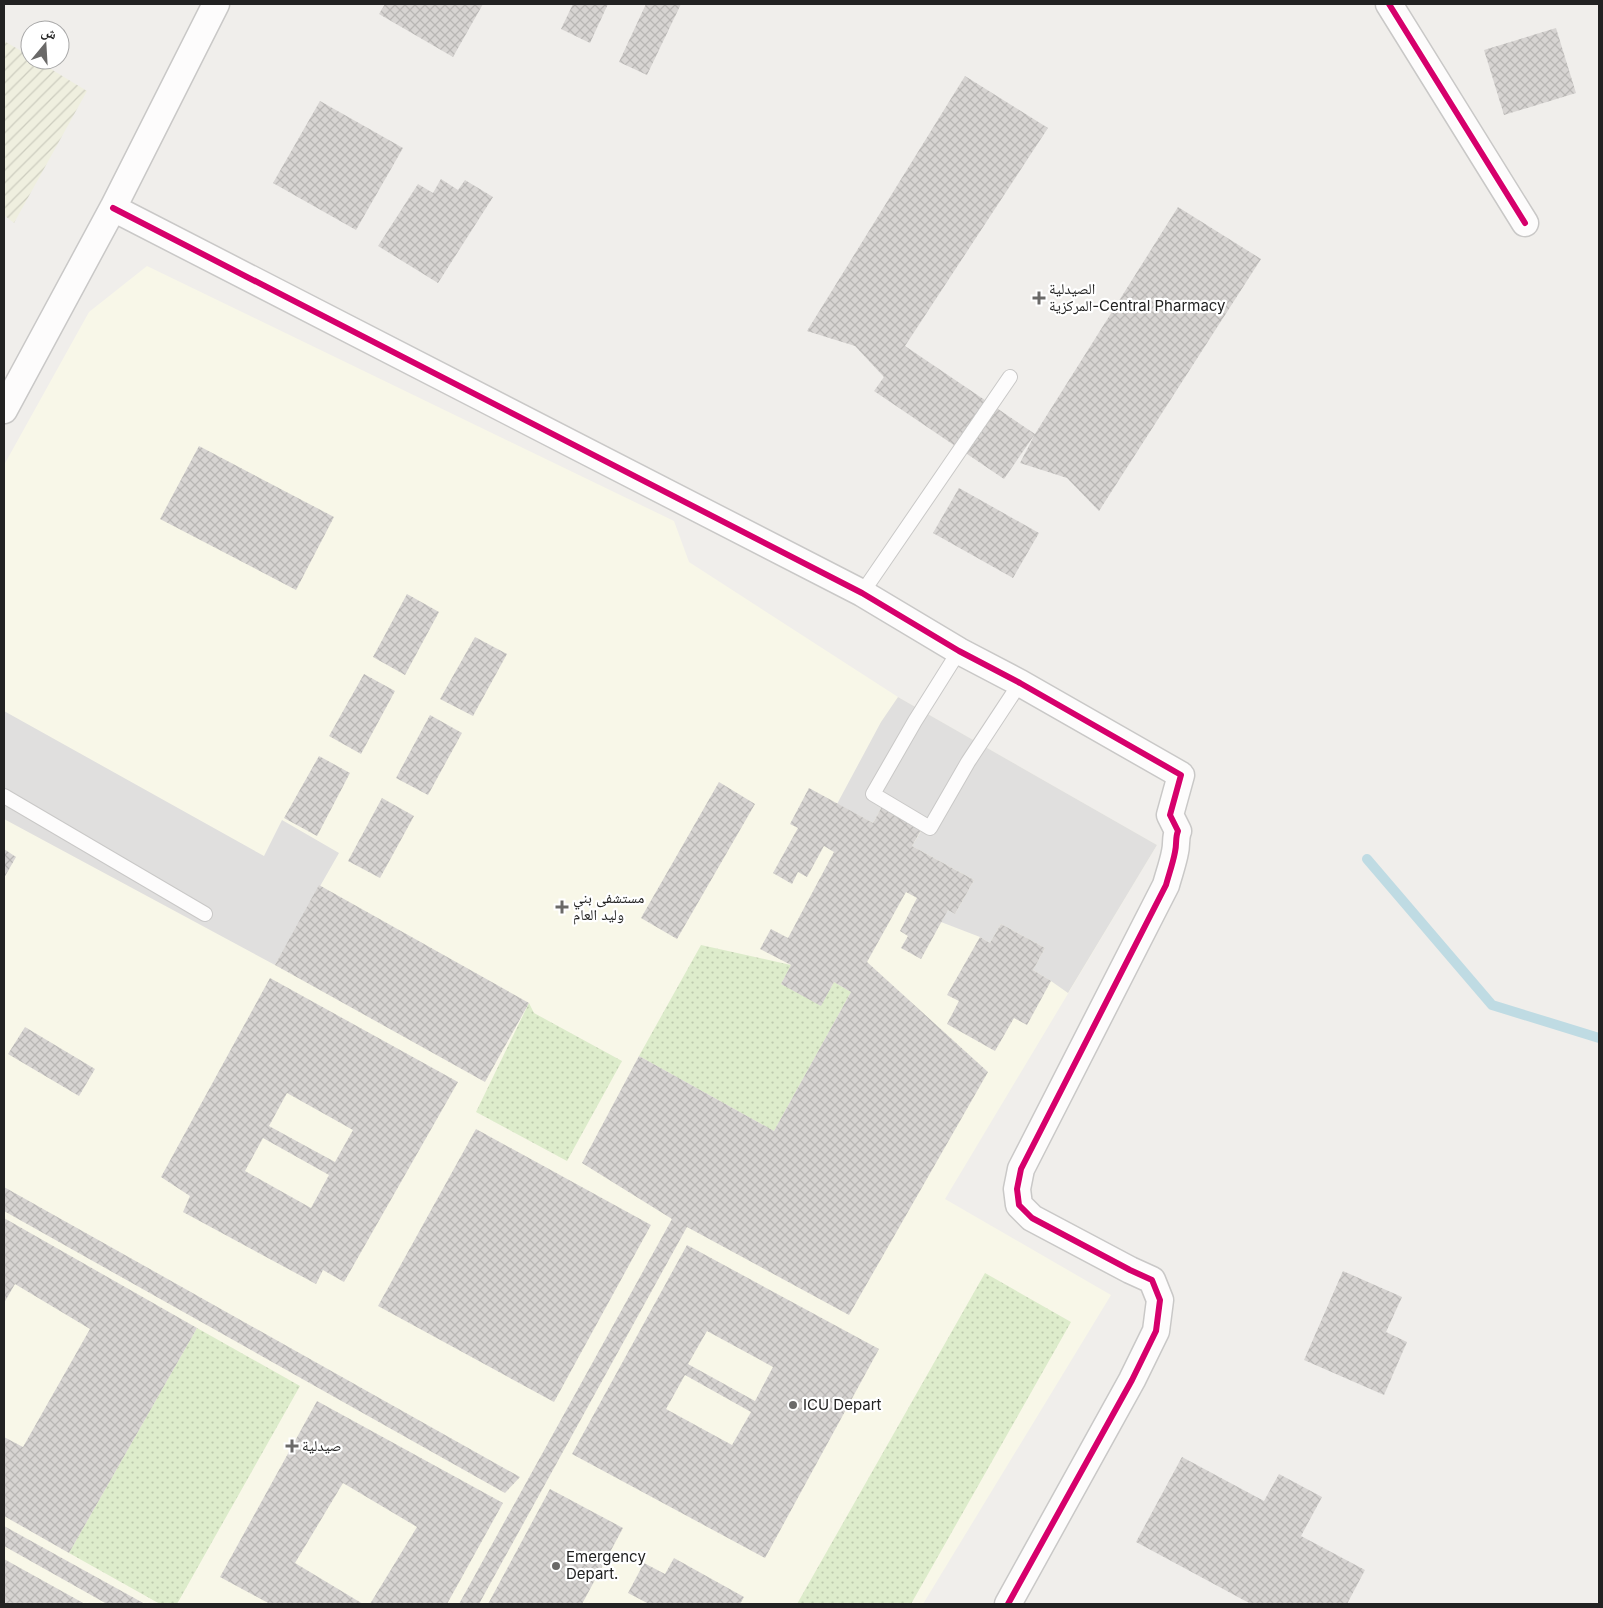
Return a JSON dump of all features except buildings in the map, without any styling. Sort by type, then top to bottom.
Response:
[{"type":"street","points":[[4,410],[113,208],[216,4]]},
{"type":"street","points":[[1389,4],[1525,223]]},
{"type":"street","points":[[113,208],[862,593],[959,651],[1020,683],[1182,775],[1170,815],[1178,831],[1175,838],[1174,860],[1166,885],[1021,1169],[1017,1188],[1019,1205],[1032,1218],[1152,1280],[1160,1300],[1156,1331],[1132,1380],[1008,1604]]},
{"type":"lane","points":[[862,593],[1010,377]]},
{"type":"lane","points":[[959,651],[915,721],[873,794],[930,828],[968,762],[1020,683]]},
{"type":"lane","points":[[4,796],[205,914]]},
{"type":"shaded area","name":"مستشفى بني وليد العام","points":[[147,266],[674,521],[689,562],[898,697],[1157,845],[945,1199],[1111,1295],[923,1604],[4,1604],[4,465],[89,312]]},
{"type":"shaded area","points":[[898,697],[1157,845],[1068,993],[1033,970],[1045,948],[1001,924],[990,943],[980,937],[941,922],[948,910],[955,914],[974,880],[912,846],[923,828],[883,805],[873,823],[837,804],[881,722]]},
{"type":"shaded area","points":[[4,711],[264,856],[282,820],[339,853],[275,965],[4,819]]},
{"type":"green space","points":[[4,41],[20,50],[20,70],[52,70],[87,91],[14,223],[4,215]]},
{"type":"green space","points":[[701,945],[791,965],[781,984],[821,1005],[834,982],[851,992],[774,1131],[639,1056]]},
{"type":"green space","points":[[529,1003],[534,1013],[622,1061],[567,1161],[476,1112]]},
{"type":"green space","points":[[985,1273],[1071,1322],[911,1604],[797,1604]]},
{"type":"green space","points":[[197,1328],[300,1386],[177,1604],[160,1604],[69,1553]]},
{"type":"waterway","points":[[1367,859],[1492,1005],[1599,1038]]},
{"type":"cycle path","points":[[1389,4],[1525,223]]},
{"type":"cycle path","points":[[113,208],[862,593],[959,651],[1020,683],[1181,775],[1170,815],[1178,831],[1176,849],[1166,885],[1021,1169],[1017,1189],[1019,1205],[1032,1218],[1152,1280],[1160,1300],[1156,1331],[1132,1380],[1008,1604]]},
{"type":"place","name":"الصيدلية المركزية-Central Pharmacy","points":[[1039,298]]},
{"type":"place","name":"مستشفى بني وليد العام","points":[[562,907]]},
{"type":"place","name":"ICU Depart","points":[[793,1405]]},
{"type":"place","name":"صيدلية","points":[[292,1446]]},
{"type":"place","name":"Emergency Depart.","points":[[556,1566]]}]
